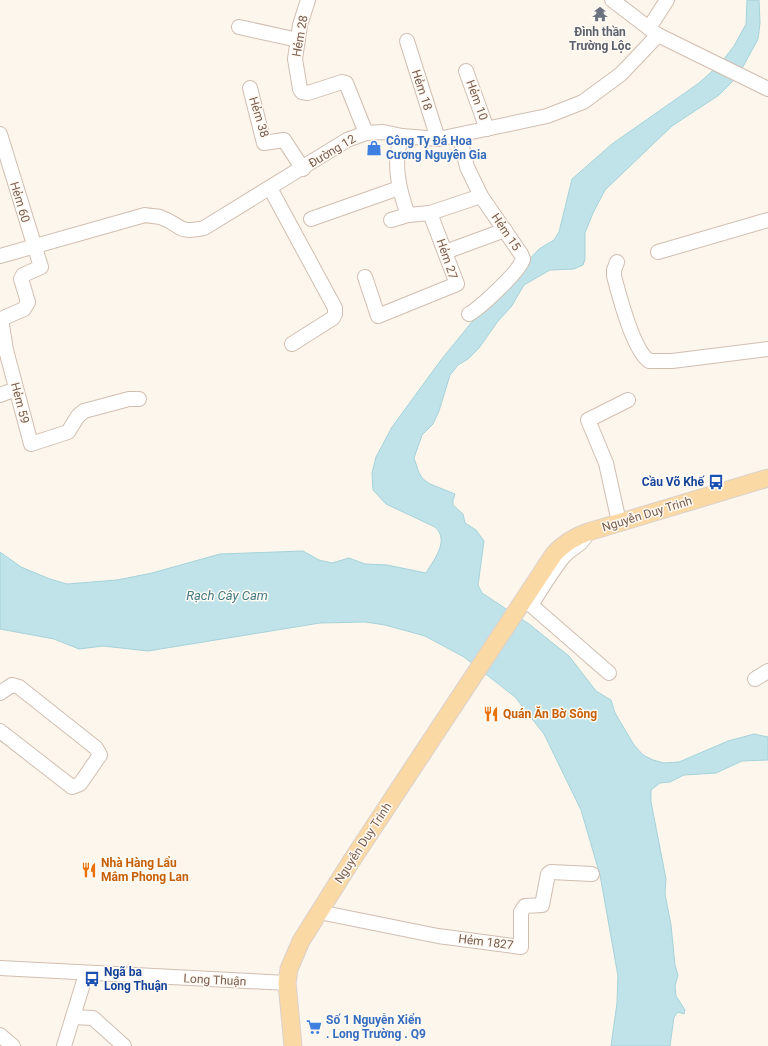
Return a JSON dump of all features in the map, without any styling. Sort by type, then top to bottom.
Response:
[{"type":"main road","name":"Nguyễn Duy Trinh","points":[[287,983],[290,969],[301,941],[319,912],[450,709],[562,544],[581,535],[619,522],[768,478]]},
{"type":"main road","points":[[287,983],[293,1046]]},
{"type":"street","name":"Hẻm 28","points":[[308,0],[295,59],[302,92],[308,93],[342,82],[346,83],[366,133]]},
{"type":"street","points":[[612,0],[653,32],[704,59],[768,89]]},
{"type":"street","name":"Đường 12","points":[[0,256],[145,215],[160,217],[180,229],[189,231],[204,228],[303,169],[348,140],[366,133],[384,132],[402,136],[438,139],[547,116],[583,102],[621,74],[653,32],[667,0]]},
{"type":"street","points":[[239,27],[298,40]]},
{"type":"street","name":"Hẻm 18","points":[[406,41],[438,139]]},
{"type":"street","name":"Hẻm 10","points":[[466,71],[488,129]]},
{"type":"street","name":"Hẻm 38","points":[[250,88],[264,143],[284,140],[303,169]]},
{"type":"street","name":"Hẻm 60","points":[[0,134],[34,246]]},
{"type":"street","name":"Hẻm 15","points":[[459,135],[467,167],[482,196],[521,254],[522,262],[479,309],[469,314]]},
{"type":"street","points":[[402,136],[397,149],[399,188],[408,215]]},
{"type":"street","points":[[270,188],[335,308],[333,318],[292,344]]},
{"type":"street","points":[[311,219],[399,188]]},
{"type":"street","points":[[391,220],[408,215],[430,213],[482,196]]},
{"type":"street","name":"Hẻm 27","points":[[365,277],[378,316],[457,284],[430,213]]},
{"type":"street","points":[[658,252],[768,220]]},
{"type":"street","points":[[445,252],[505,230]]},
{"type":"street","name":"Hẻm 59","points":[[34,246],[41,267],[23,275],[22,279],[28,302],[24,309],[1,319],[6,350],[31,444],[68,432],[78,416],[84,411],[129,399],[139,399]]},
{"type":"street","points":[[617,262],[614,270],[614,276],[626,316],[640,352],[649,361],[672,361],[768,349]]},
{"type":"street","points":[[0,395],[16,389]]},
{"type":"street","points":[[619,522],[604,456],[588,420],[628,400]]},
{"type":"street","points":[[581,535],[583,542],[566,554],[531,605],[609,673]]},
{"type":"street","points":[[755,679],[768,671]]},
{"type":"street","points":[[0,693],[12,685],[19,687],[96,748],[100,755],[80,784],[72,787],[0,732]]},
{"type":"street","name":"Hẻm 1827","points":[[319,912],[438,936],[521,947],[521,912],[525,906],[542,905],[548,874],[551,872],[592,874]]},
{"type":"street","name":"Long Thuận","points":[[0,968],[86,974],[287,983]]},
{"type":"street","points":[[64,1046],[86,974]]},
{"type":"street","points":[[73,1017],[93,1018],[124,1046]]},
{"type":"street","points":[[0,1035],[13,1046]]},
{"type":"water","name":"Rạch Cây Cam","points":[[747,0],[759,0],[760,23],[758,39],[738,76],[719,95],[672,126],[605,190],[585,233],[585,259],[583,265],[574,269],[550,270],[524,285],[511,307],[498,321],[479,348],[468,359],[458,365],[450,375],[439,411],[433,424],[422,435],[414,458],[419,473],[423,479],[430,484],[455,494],[453,505],[463,514],[465,523],[476,530],[484,541],[478,585],[482,593],[529,624],[569,656],[596,691],[611,700],[615,713],[634,745],[643,755],[664,763],[679,762],[728,741],[754,734],[768,737],[768,760],[742,761],[716,773],[684,775],[670,782],[660,783],[651,790],[651,802],[666,879],[665,894],[671,925],[675,965],[678,975],[675,986],[676,996],[685,1010],[684,1014],[678,1012],[674,1017],[670,1046],[611,1046],[617,1003],[618,976],[600,875],[581,810],[544,734],[515,697],[464,657],[425,636],[385,625],[365,622],[320,623],[148,651],[103,646],[79,649],[54,639],[0,629],[0,552],[21,567],[50,579],[67,584],[117,580],[152,573],[220,554],[303,551],[319,560],[332,563],[349,558],[365,564],[387,565],[426,573],[441,544],[439,532],[435,527],[386,504],[373,490],[372,473],[376,457],[392,427],[441,360],[480,312],[539,249],[554,240],[559,232],[572,179],[612,144],[699,83],[720,64],[734,46],[746,24]]},
{"type":"place","name":"Đình thần Trường Lộc","points":[[600,14]]},
{"type":"place","name":"Công Ty Đá Hoa Cương Nguyên Gia","points":[[374,148]]},
{"type":"place","name":"Cầu Võ Khế","points":[[716,482]]},
{"type":"place","name":"Quán Ăn Bờ Sông","points":[[491,714]]},
{"type":"place","name":"Nhà Hàng Lẩu Mắm Phong Lan","points":[[89,870]]},
{"type":"place","name":"Ngã ba Long Thuận","points":[[92,979]]},
{"type":"place","name":"Số 1 Nguyễn Xiển . Long Trường . Q9","points":[[314,1027]]}]
